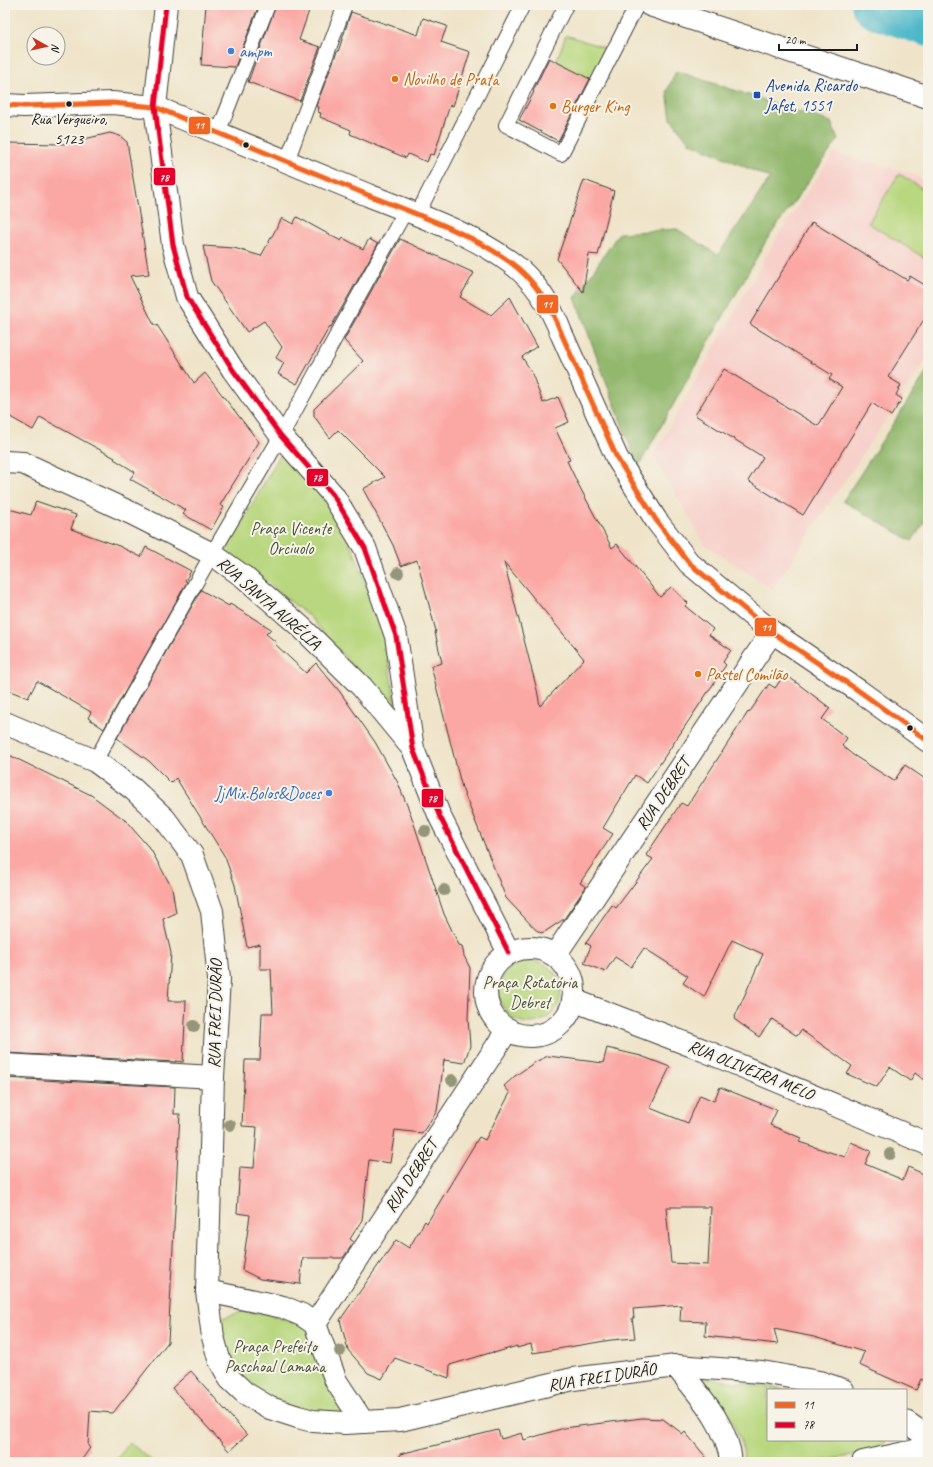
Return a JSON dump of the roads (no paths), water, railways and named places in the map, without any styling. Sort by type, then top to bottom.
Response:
[{"type":"street","points":[[166,5],[155,107],[173,245],[187,297],[233,370],[281,436],[333,495],[365,548],[396,636],[413,749],[440,817],[509,953]]},
{"type":"street","points":[[650,5],[928,98]]},
{"type":"street","points":[[5,105],[24,106],[112,103],[155,107],[411,212],[475,240],[510,262],[529,279],[541,293],[554,315],[617,458],[656,520],[689,563],[772,632],[859,690],[928,742]]},
{"type":"street","name":"RUA SANTA AURÉLIA","points":[[5,447],[14,462],[131,513],[212,554],[244,578],[301,627],[362,687],[413,749]]},
{"type":"street","name":"RUA DEBRET","points":[[555,956],[772,632]]},
{"type":"street","name":"RUA FREI DURÃO","points":[[5,722],[95,761],[133,789],[164,818],[192,855],[212,911],[219,979],[213,1077],[208,1291]]},
{"type":"street","points":[[532,948],[544,950],[555,956],[564,964],[570,975],[573,987],[573,1000],[568,1014],[558,1025],[546,1033],[531,1036],[517,1034],[504,1027],[493,1016],[487,1003],[486,988],[489,974],[497,962],[509,953],[520,949],[532,948]]},
{"type":"street","name":"RUA OLIVEIRA MELO","points":[[573,1000],[703,1050],[928,1144]]},
{"type":"street","name":"RUA DEBRET","points":[[315,1324],[508,1029]]},
{"type":"street","points":[[5,1065],[213,1077]]},
{"type":"street","points":[[208,1291],[283,1307],[302,1315],[315,1324],[336,1381],[363,1422],[327,1422],[298,1417],[270,1408],[245,1393],[230,1379],[219,1359],[213,1337],[208,1291]]},
{"type":"street","points":[[676,1366],[707,1406],[722,1430],[732,1462]]},
{"type":"street","name":"RUA FREI DURÃO","points":[[363,1422],[400,1420],[573,1379],[676,1366],[762,1372],[819,1382],[840,1389]]},
{"type":"street","points":[[907,1423],[928,1437]]},
{"type":"street","points":[[863,1462],[928,1448]]},
{"type":"lane","points":[[218,133],[268,5]]},
{"type":"lane","points":[[287,162],[345,5]]},
{"type":"lane","points":[[95,761],[212,554],[411,212],[523,5]]},
{"type":"lane","points":[[566,5],[506,125],[561,154],[637,5]]},
{"type":"waterway","points":[[875,5],[928,23]]},
{"type":"place","name":"ampm","points":[[231,51]]},
{"type":"place","name":"Novilho de Prata","points":[[395,79]]},
{"type":"place","name":"Avenida Ricardo Jafet, 1551","points":[[757,95]]},
{"type":"place","name":"Rua Vergueiro, 5123","points":[[69,104]]},
{"type":"place","name":"Burger King","points":[[553,106]]},
{"type":"place","name":"Pastel Comilão","points":[[698,674]]},
{"type":"place","name":"JjMix.Bolos&Doces","points":[[329,793]]},
{"type":"park label","name":"Praça Vicente Orciuolo","points":[[291,538]]},
{"type":"park label","name":"Praça Rotatória Debret","points":[[530,992]]},
{"type":"park label","name":"Praça Prefeito Paschoal Lamana","points":[[275,1356]]}]
